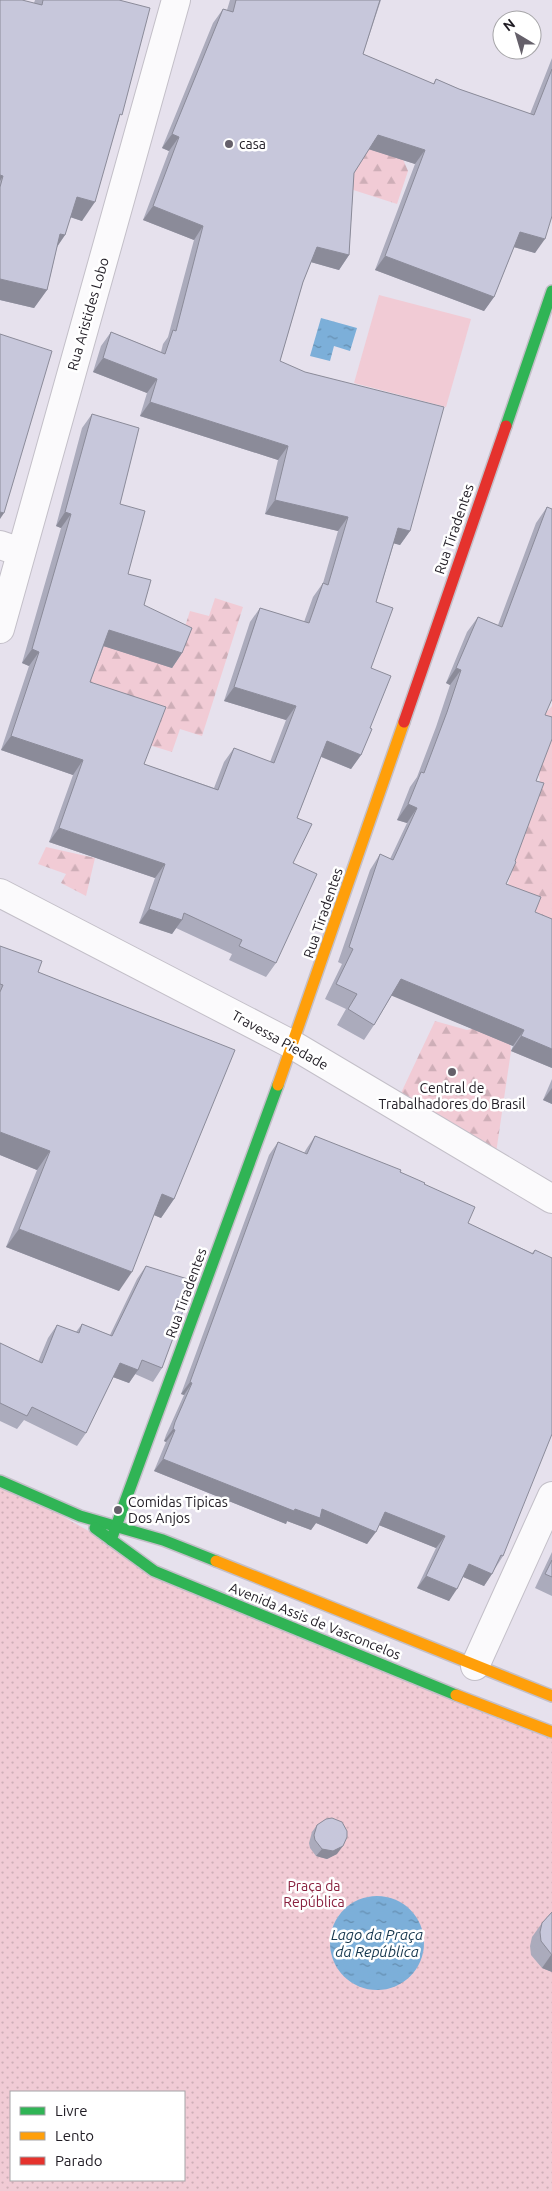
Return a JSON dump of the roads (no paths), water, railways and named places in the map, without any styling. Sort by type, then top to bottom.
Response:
[{"type":"street","name":"Rua Aristides Lobo","points":[[0,629],[11,549],[176,0]]},
{"type":"street","name":"Rua Tiradentes","points":[[111,1540],[293,1046],[552,290]]},
{"type":"street","name":"Travessa Piedade","points":[[0,893],[293,1046],[552,1199]]},
{"type":"street","name":"Avenida Assis de Vasconcelos","points":[[0,1481],[80,1516],[116,1528],[163,1540],[552,1696]]},
{"type":"street","points":[[475,1666],[552,1496]]},
{"type":"street","name":"Avenida Assis de Vasconcelos","points":[[80,1516],[154,1571],[423,1682],[552,1732]]},
{"type":"water","points":[[321,318],[357,328],[350,351],[334,346],[330,361],[310,356]]},
{"type":"water","name":"Lago da Praça da República","points":[[377,1896],[395,1899],[410,1910],[421,1925],[424,1943],[421,1961],[410,1976],[395,1987],[377,1990],[359,1987],[344,1976],[333,1961],[330,1943],[333,1925],[344,1910],[359,1899]]},
{"type":"place","name":"casa","points":[[229,144]]},
{"type":"place","name":"Central de Trabalhadores do Brasil","points":[[452,1072]]},
{"type":"place","name":"Comidas Tipicas Dos Anjos","points":[[118,1510]]},
{"type":"park label","name":"Praça da República","points":[[314,1894]]}]
